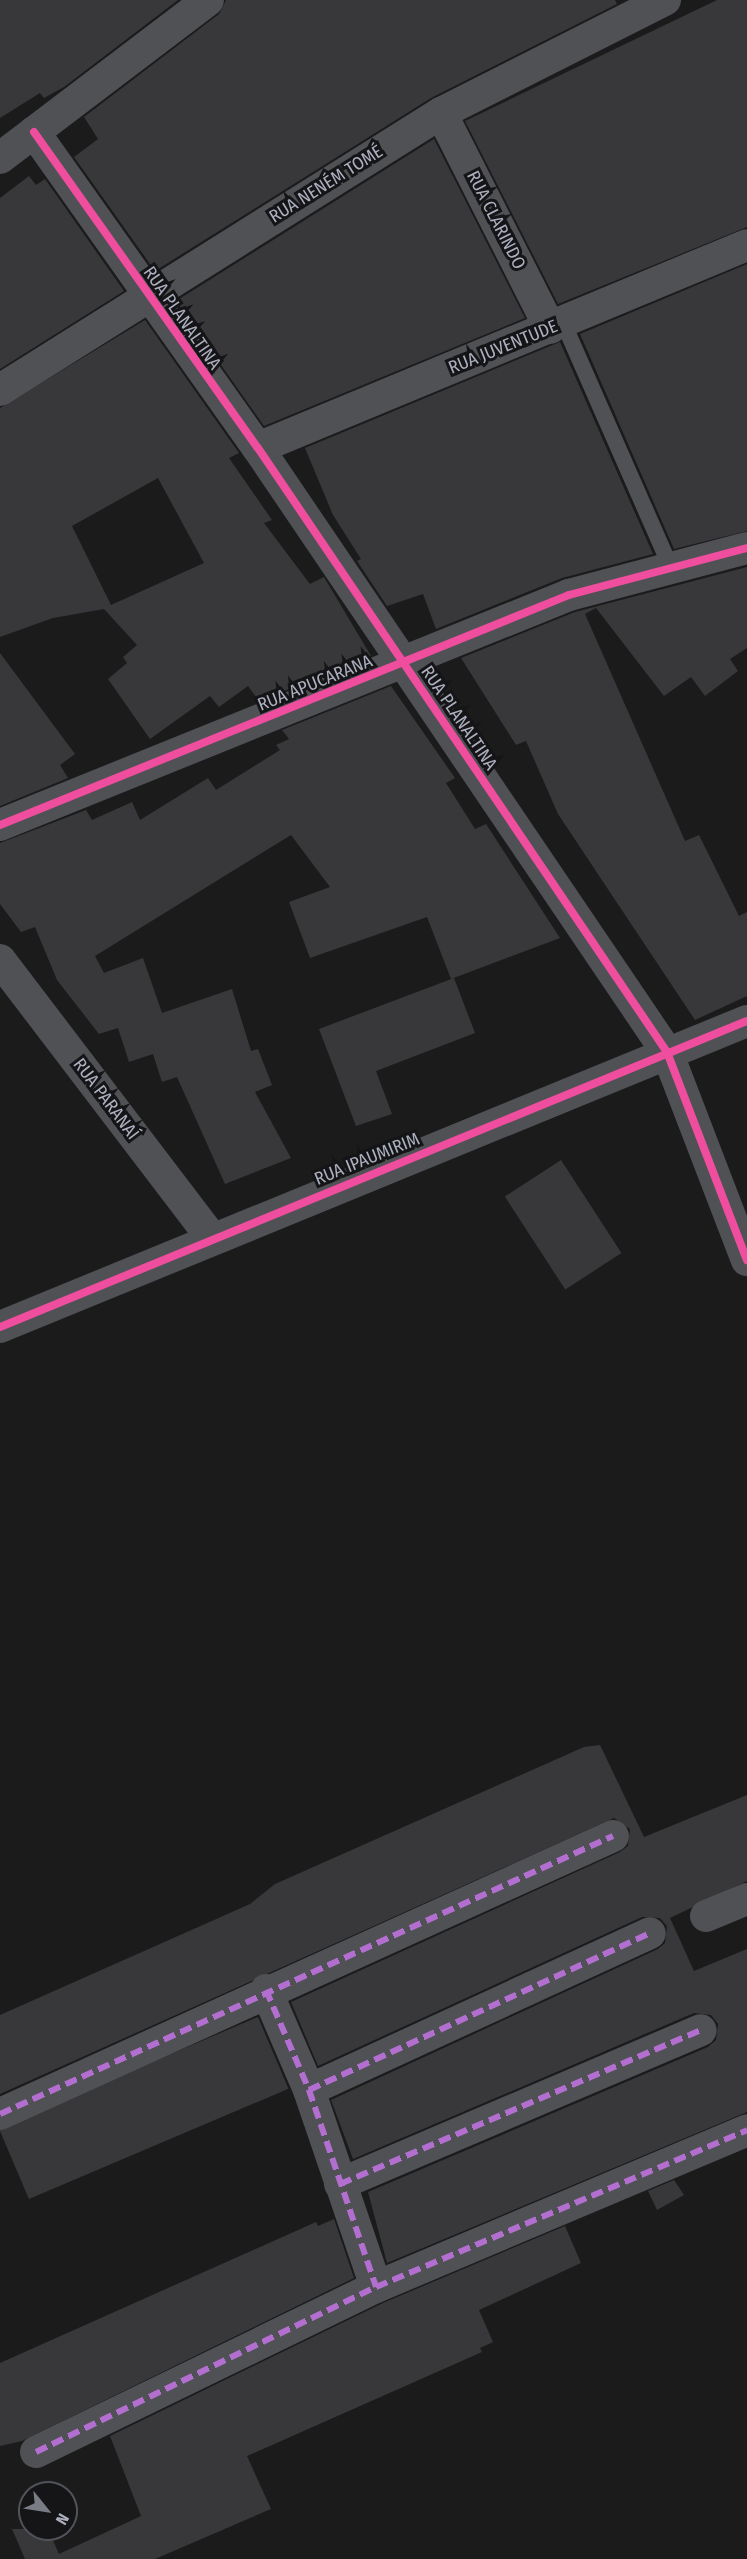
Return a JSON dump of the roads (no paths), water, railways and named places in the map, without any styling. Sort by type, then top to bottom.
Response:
[{"type":"street","points":[[0,158],[208,0]]},
{"type":"street","name":"RUA NENÉM TOMÉ","points":[[0,390],[147,295],[441,113],[665,0]]},
{"type":"street","name":"RUA CLARINDO","points":[[441,113],[557,325]]},
{"type":"street","name":"RUA PLANALTINA","points":[[34,132],[147,295],[258,448],[667,1052],[747,1260]]},
{"type":"street","name":"RUA JUVENTUDE","points":[[258,448],[747,245]]},
{"type":"street","name":"RUA APUCARANA","points":[[0,825],[404,664],[569,595],[747,549]]},
{"type":"street","name":"RUA PARANAÍ","points":[[0,960],[212,1239]]},
{"type":"street","name":"RUA IPAUMIRIM","points":[[0,1327],[747,1021]]},
{"type":"street","points":[[0,2114],[266,1990],[613,1836]]},
{"type":"street","points":[[706,1916],[747,1899]]},
{"type":"street","points":[[309,2090],[650,1933]]},
{"type":"street","points":[[266,1990],[309,2090],[376,2287]]},
{"type":"street","points":[[340,2184],[701,2030]]},
{"type":"street","points":[[36,2452],[376,2287],[747,2130]]},
{"type":"lane","points":[[557,325],[671,568]]}]
